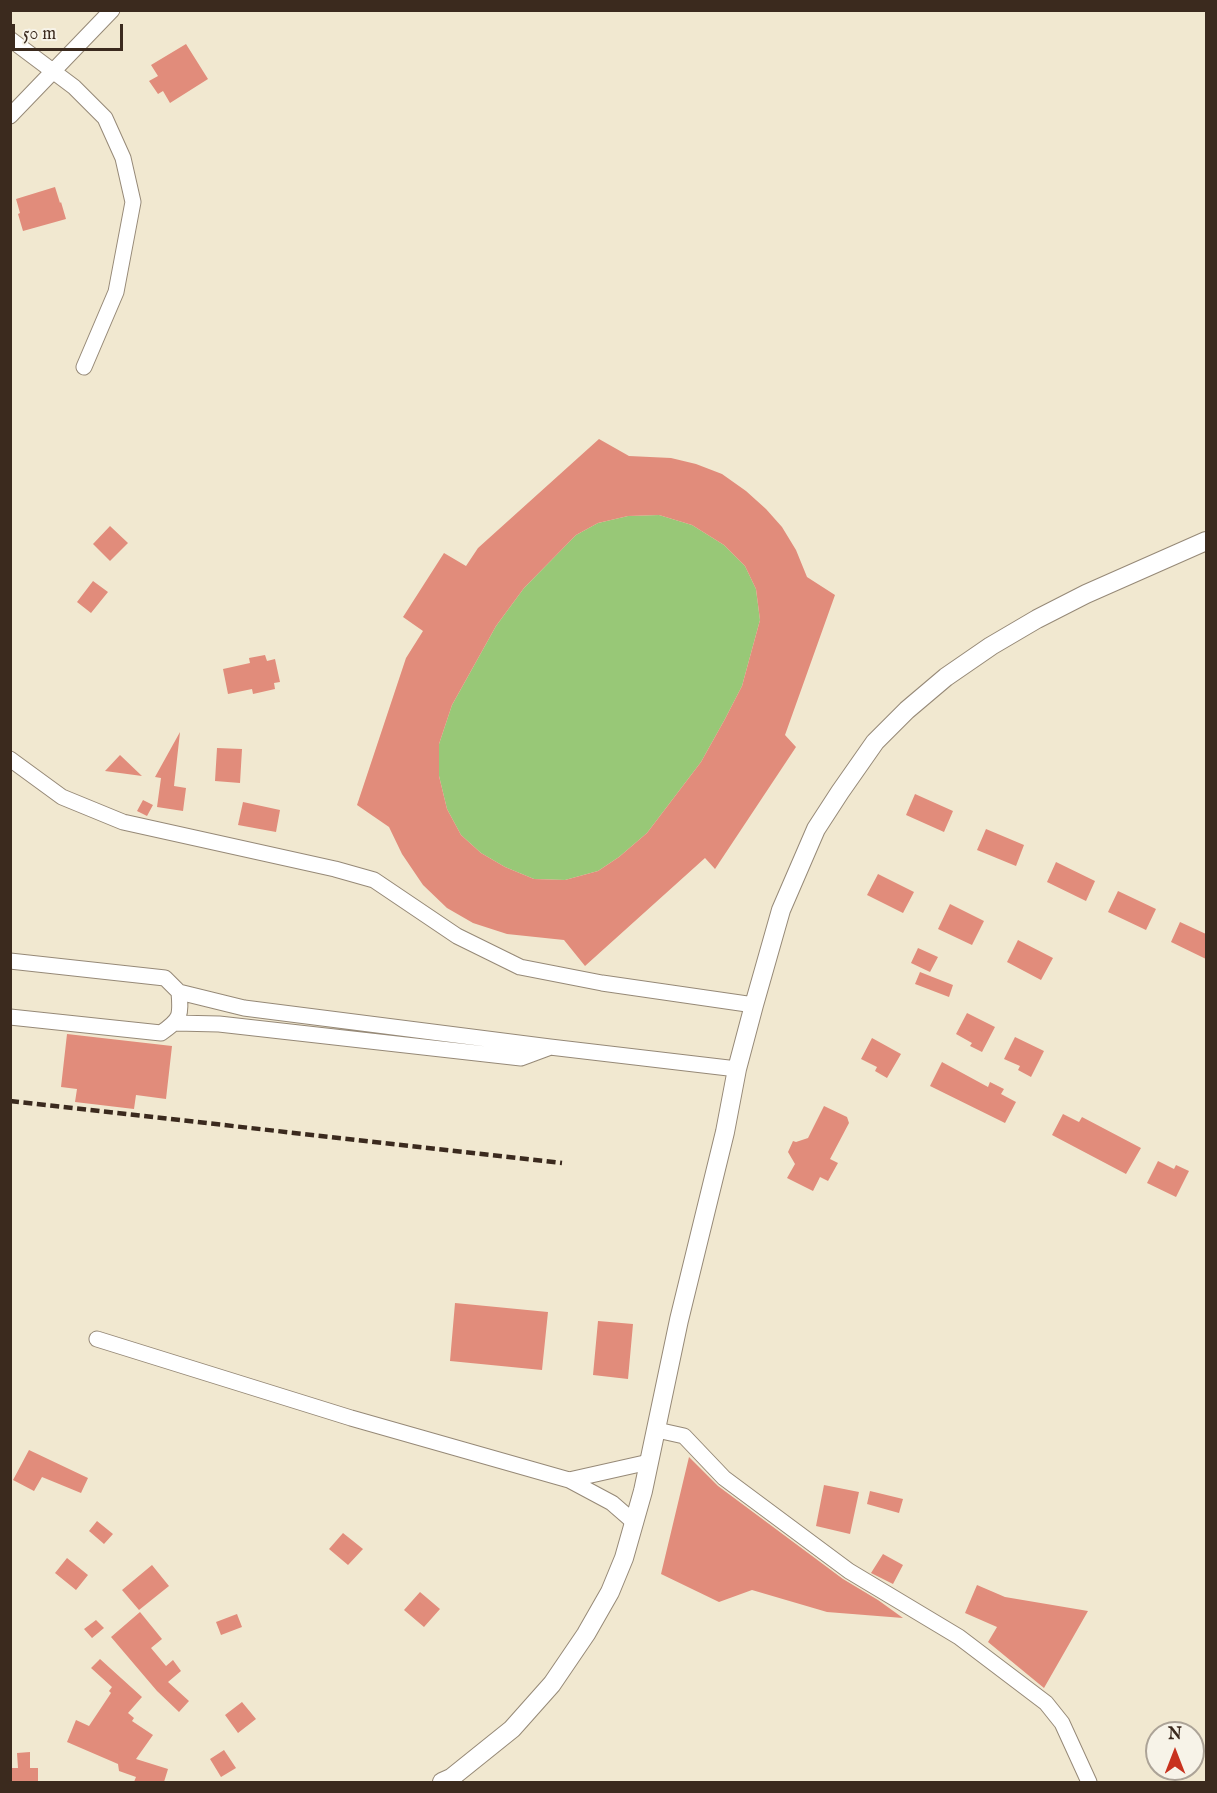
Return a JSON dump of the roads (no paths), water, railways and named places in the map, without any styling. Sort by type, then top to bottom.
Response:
[{"type":"main road","points":[[442,1782],[451,1778],[512,1729],[552,1684],[586,1634],[610,1592],[624,1558],[643,1491],[680,1320],[725,1132],[737,1069],[754,1005],[781,910],[811,840],[840,792],[875,742],[907,710],[946,677],[1037,619],[1086,594],[1206,541]]},
{"type":"street","points":[[10,116],[111,10]]},
{"type":"street","points":[[10,39],[74,87],[105,118],[123,158],[133,202],[116,292],[84,367]]},
{"type":"street","points":[[10,759],[62,797],[123,822],[335,868],[374,880],[457,936],[520,967],[602,983],[754,1005]]},
{"type":"street","points":[[10,962],[165,978],[179,992],[244,1008],[737,1069]]},
{"type":"street","points":[[176,1023],[181,1007],[179,992]]},
{"type":"street","points":[[10,1017],[161,1033],[176,1023],[219,1024],[521,1058],[550,1047]]},
{"type":"street","points":[[97,1339],[351,1418],[569,1480],[612,1503],[635,1523]]},
{"type":"street","points":[[657,1430],[684,1436],[724,1478],[849,1571],[958,1637],[1046,1703],[1062,1723],[1089,1782]]},
{"type":"street","points":[[569,1480],[649,1462]]},
{"type":"railway","points":[[10,1101],[562,1163]]}]
